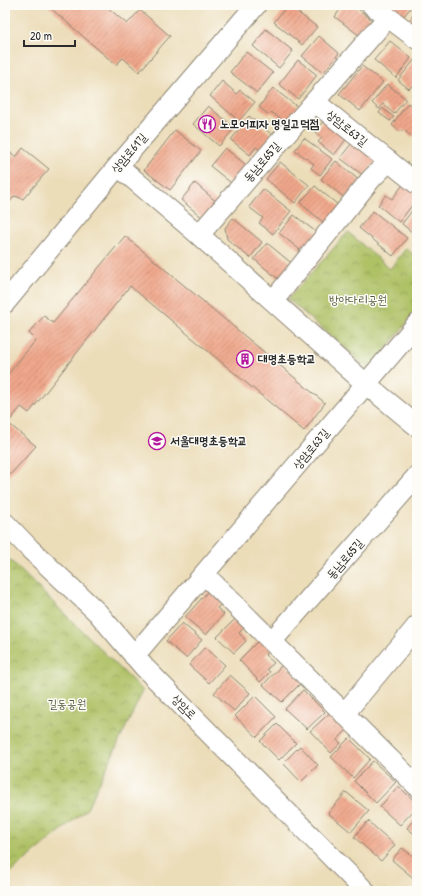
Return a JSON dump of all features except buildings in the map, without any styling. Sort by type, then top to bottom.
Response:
[{"type":"street","name":"상암로61길","points":[[5,303],[118,166],[256,5]]},
{"type":"street","points":[[372,5],[417,39]]},
{"type":"street","name":"동남로65길","points":[[199,235],[388,17]]},
{"type":"street","name":"상암로63길","points":[[315,102],[417,184]]},
{"type":"street","points":[[273,300],[371,179],[389,161]]},
{"type":"street","points":[[118,166],[273,300],[366,384],[417,426]]},
{"type":"street","name":"상암로63길","points":[[134,656],[417,324]]},
{"type":"street","name":"동남로65길","points":[[272,642],[417,476]]},
{"type":"street","name":"상암로","points":[[5,523],[30,549],[98,613],[134,656],[365,891]]},
{"type":"street","points":[[204,574],[344,714],[415,781]]},
{"type":"street","points":[[344,714],[417,626]]},
{"type":"green space","name":"방아다리공원","points":[[348,232],[390,269],[406,248],[417,258],[417,310],[370,370],[288,299]]},
{"type":"green space","name":"길동공원","points":[[5,555],[143,691],[87,809],[5,877]]},
{"type":"place","name":"노모어피자 명일고덕점","points":[[207,124]]},
{"type":"place","name":"대명초등학교","points":[[245,359]]},
{"type":"place","name":"서울대명초등학교","points":[[157,441]]}]
